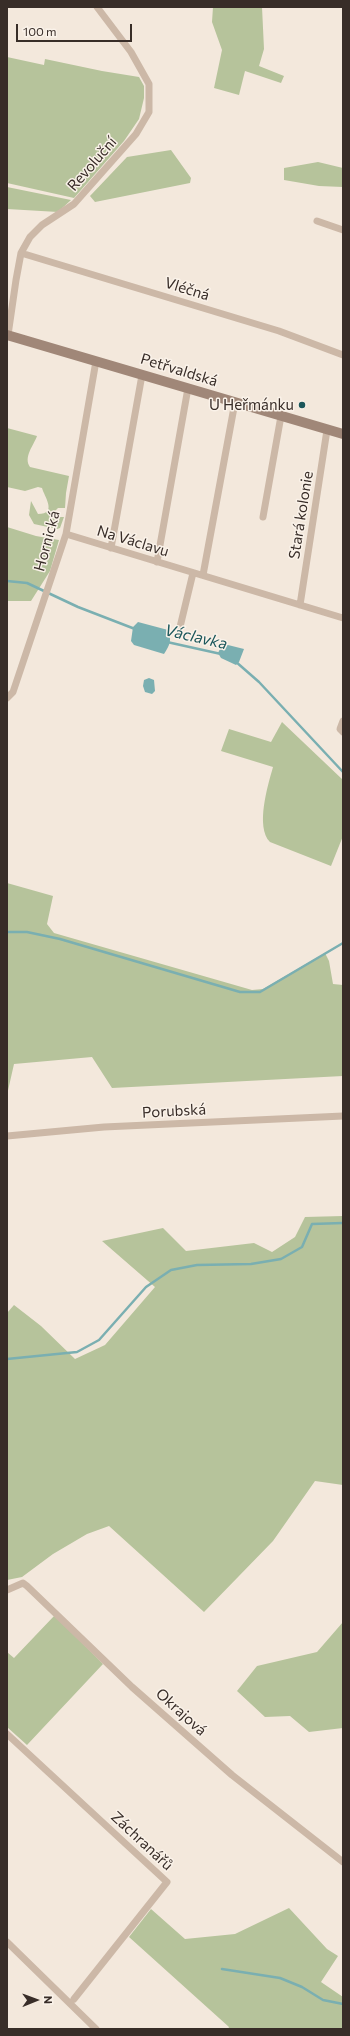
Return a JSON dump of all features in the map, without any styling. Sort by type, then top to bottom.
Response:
[{"type":"street","name":"Revoluční","points":[[8,335],[16,280],[22,253],[30,237],[42,225],[74,204],[136,134],[149,112],[150,84],[131,52],[97,7]]},
{"type":"street","points":[[316,221],[343,230]]},
{"type":"street","name":"Vléčná","points":[[22,253],[279,331],[343,353]]},
{"type":"street","name":"Petřvaldská","points":[[8,335],[343,434]]},
{"type":"street","name":"Hornická","points":[[7,698],[13,692],[66,534],[96,361]]},
{"type":"street","points":[[111,548],[142,375]]},
{"type":"street","points":[[157,562],[188,388]]},
{"type":"street","points":[[203,576],[235,402]]},
{"type":"street","points":[[263,517],[281,416]]},
{"type":"street","name":"Stará kolonie","points":[[300,604],[327,430]]},
{"type":"street","name":"Na Václavu","points":[[66,534],[343,618]]},
{"type":"street","points":[[180,628],[193,573]]},
{"type":"street","points":[[343,721],[340,729],[343,732]]},
{"type":"street","name":"Porubská","points":[[7,1136],[104,1127],[343,1116]]},
{"type":"street","name":"Okrajová","points":[[7,1590],[23,1583],[27,1586],[132,1687],[232,1775],[343,1862]]},
{"type":"street","name":"Záchranářů","points":[[7,1734],[167,1882],[74,1999]]},
{"type":"street","points":[[7,1942],[96,2029]]},
{"type":"green space","points":[[213,7],[262,7],[264,49],[259,66],[284,76],[281,83],[245,71],[239,95],[214,88],[222,50],[212,22]]},
{"type":"green space","points":[[7,57],[44,65],[45,59],[139,77],[144,86],[144,98],[139,119],[124,141],[74,198],[7,183]]},
{"type":"green space","points":[[171,150],[191,178],[190,183],[95,202],[90,196],[127,157]]},
{"type":"green space","points":[[318,162],[343,168],[343,187],[319,186],[284,180],[284,168]]},
{"type":"green space","points":[[7,187],[71,200],[58,212],[7,209]]},
{"type":"green space","points":[[7,428],[37,436],[28,455],[28,463],[30,467],[69,476],[65,508],[58,508],[55,511],[57,517],[64,517],[60,528],[57,529],[34,524],[29,515],[31,501],[38,514],[44,513],[49,508],[42,488],[38,487],[25,491],[7,487]]},
{"type":"green space","points":[[7,527],[36,536],[59,540],[50,571],[31,601],[7,601]]},
{"type":"green space","points":[[282,722],[343,780],[343,836],[331,866],[270,842],[263,826],[263,816],[266,795],[273,767],[221,751],[229,729],[271,742]]},
{"type":"green space","points":[[7,883],[53,896],[47,924],[54,933],[252,990],[263,989],[325,953],[329,961],[333,984],[343,985],[343,1076],[112,1088],[92,1057],[14,1064],[7,1095]]},
{"type":"green space","points":[[343,1216],[343,1485],[315,1481],[273,1541],[204,1612],[109,1526],[87,1534],[53,1554],[22,1577],[7,1580],[7,1313],[14,1305],[41,1326],[75,1359],[105,1345],[155,1287],[102,1241],[163,1228],[186,1251],[254,1243],[272,1252],[295,1237],[305,1217]]},
{"type":"green space","points":[[55,1615],[103,1664],[27,1745],[7,1727],[7,1652],[14,1658]]},
{"type":"green space","points":[[343,1622],[343,1728],[309,1732],[290,1716],[265,1717],[237,1691],[257,1666],[317,1652]]},
{"type":"green space","points":[[289,1908],[327,1949],[338,1956],[321,1982],[343,1997],[343,2029],[228,2029],[229,2027],[129,1937],[151,1909],[185,1939],[235,1934]]},
{"type":"water","points":[[138,622],[168,630],[170,642],[164,654],[134,645],[131,641],[133,627]]},
{"type":"water","points":[[222,645],[244,649],[239,662],[236,665],[221,658],[218,653]]},
{"type":"water","points":[[149,678],[154,680],[155,691],[152,694],[145,692],[143,686],[144,680]]},
{"type":"waterway","name":"Václavka","points":[[7,581],[27,583],[78,607],[135,629]]},
{"type":"waterway","name":"Václavka","points":[[167,642],[221,654]]},
{"type":"waterway","name":"Václavka","points":[[235,661],[259,682],[343,772]]},
{"type":"waterway","points":[[7,932],[27,932],[60,939],[240,992],[260,992],[343,943]]},
{"type":"waterway","points":[[7,1359],[77,1352],[99,1340],[146,1287],[171,1270],[197,1265],[251,1264],[281,1259],[302,1247],[312,1224],[343,1223]]},
{"type":"waterway","points":[[222,1969],[280,1978],[302,1987],[323,2000],[343,2004]]},
{"type":"place","name":"U Heřmánku","points":[[302,405]]}]
